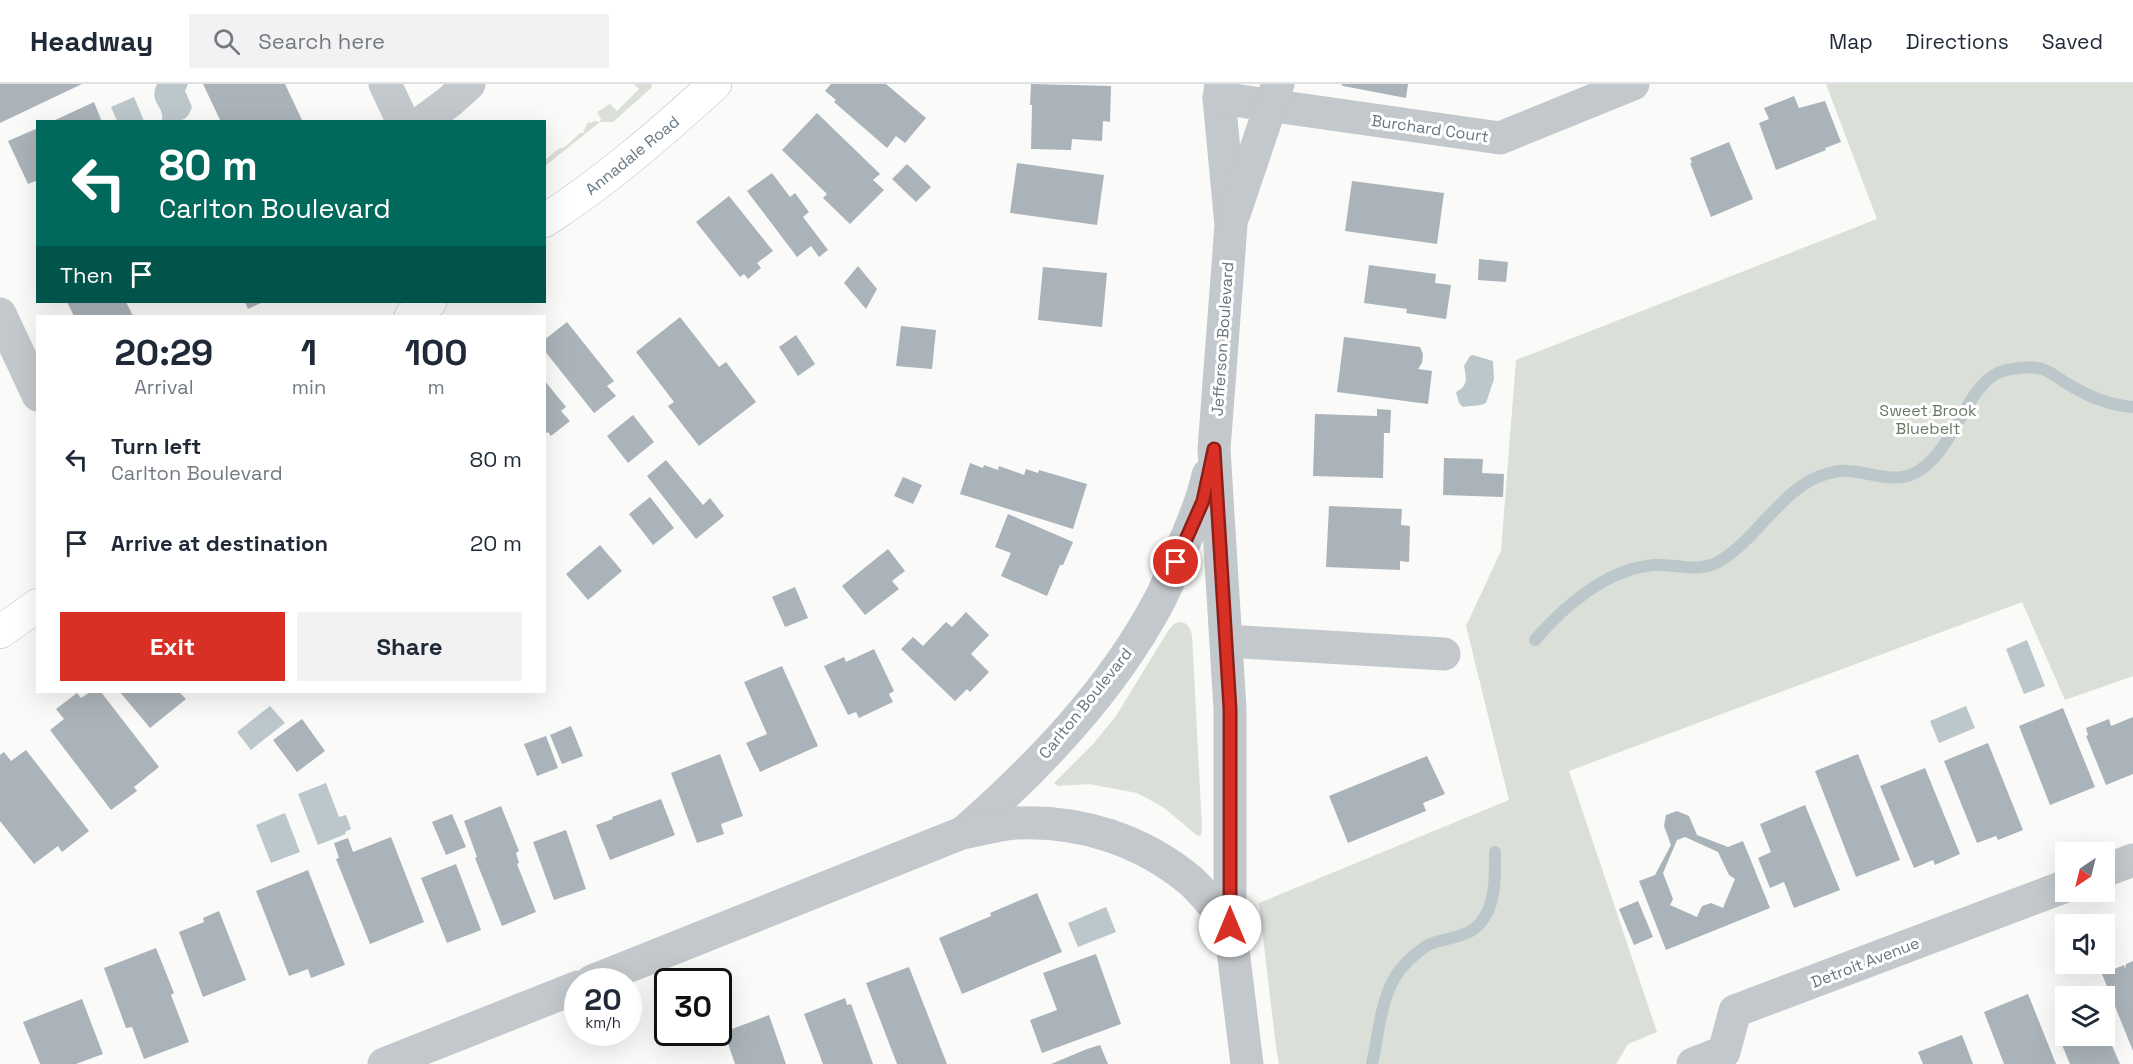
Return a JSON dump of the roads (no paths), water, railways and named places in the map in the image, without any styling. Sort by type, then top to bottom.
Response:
[{"type":"street","points":[[385,84],[402,120]]},
{"type":"street","points":[[425,120],[469,84]]},
{"type":"street","name":"Annadale Road","points":[[546,220],[568,206],[653,141],[715,84]]},
{"type":"street","name":"Burchard Court","points":[[1220,91],[1275,95],[1500,138],[1633,84]]},
{"type":"street","name":"Jefferson Boulevard","points":[[1220,91],[1231,225],[1214,449],[1230,709],[1230,926],[1247,1064]]},
{"type":"street","name":"Jefferson Boulevard","points":[[1231,225],[1275,95]]},
{"type":"street","points":[[412,315],[429,303]]},
{"type":"street","points":[[0,314],[36,391]]},
{"type":"street","name":"Carlton Boulevard","points":[[962,834],[1012,789],[1062,737],[1117,668],[1159,602],[1203,501],[1214,449]]},
{"type":"street","points":[[0,632],[36,605]]},
{"type":"street","points":[[1226,641],[1444,654]]},
{"type":"street","name":"Carlton Boulevard","points":[[625,968],[962,834],[1014,823],[1061,824],[1106,833],[1150,853],[1191,882],[1230,926]]},
{"type":"street","points":[[2115,867],[2133,860]]},
{"type":"street","name":"Detroit Avenue","points":[[1693,1064],[1724,1052],[1735,1011],[2055,890]]},
{"type":"street","points":[[384,1064],[564,993]]},
{"type":"waterway","points":[[1535,640],[1573,602],[1620,573],[1655,565],[1695,568],[1718,562],[1745,541],[1783,501],[1811,480],[1843,471],[1890,477],[1915,473],[1929,463],[1941,449],[1981,387],[1992,376],[2006,370],[2028,367],[2042,369],[2098,399],[2133,407]]},
{"type":"waterway","points":[[1372,1064],[1384,1004],[1399,971],[1426,946],[1463,935],[1477,927],[1483,920],[1492,897],[1495,852]]},
{"type":"park label","name":"Sweet Brook Bluebelt","points":[[1928,419]]}]
